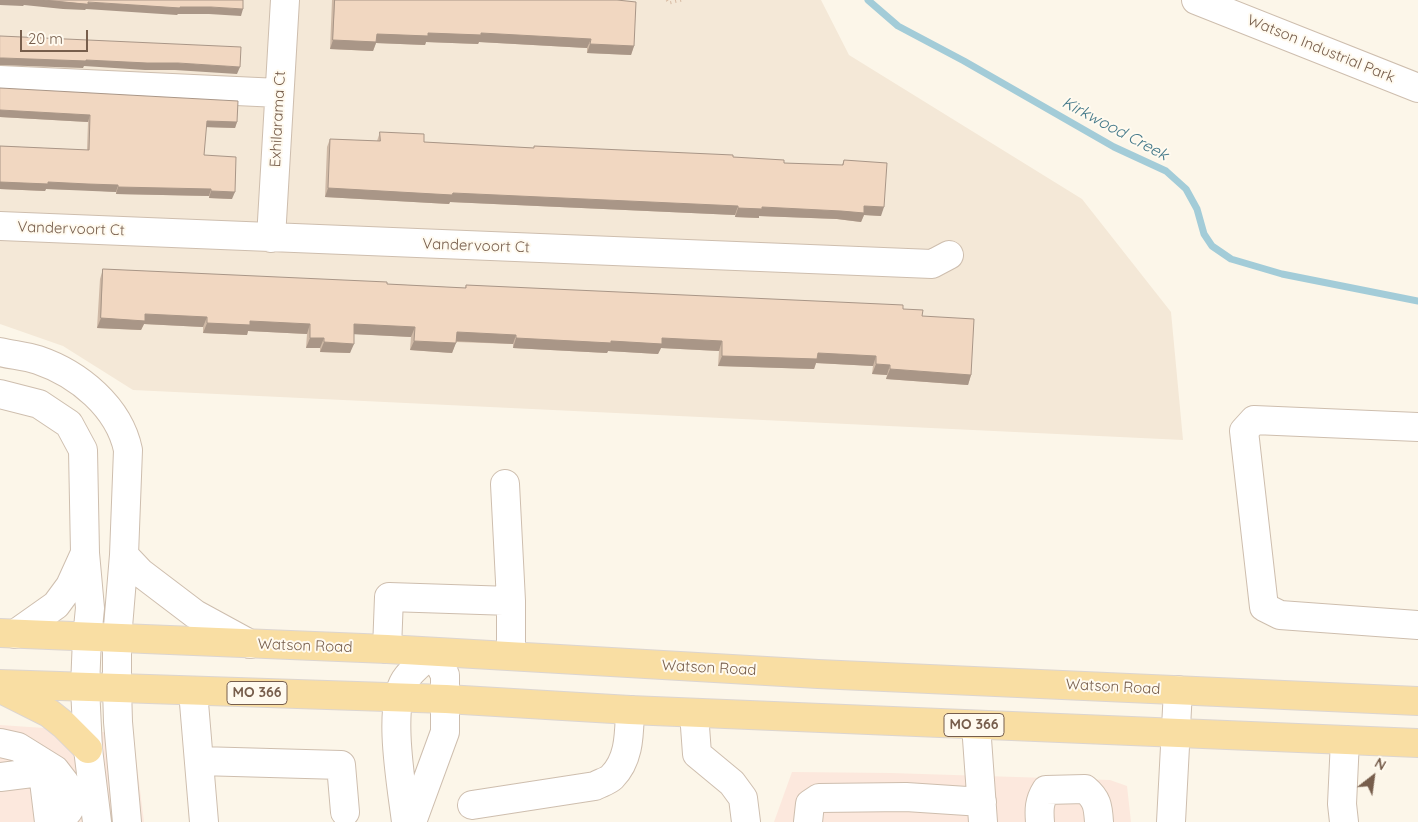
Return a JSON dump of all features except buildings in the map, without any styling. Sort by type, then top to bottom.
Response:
[{"type":"main road","name":"Watson Road","points":[[7,634],[387,649],[818,674],[1418,701]]},
{"type":"main road","name":"MO 366","points":[[0,684],[398,697],[694,713],[1418,743]]},
{"type":"main road","points":[[0,688],[49,713],[88,749]]},
{"type":"street","name":"Exhilarama Ct","points":[[271,238],[285,0]]},
{"type":"street","name":"Watson Industrial Park","points":[[1196,0],[1418,88]]},
{"type":"street","points":[[0,80],[279,93]]},
{"type":"street","name":"Vandervoort Ct","points":[[0,226],[932,264],[949,255]]},
{"type":"street","points":[[0,352],[38,360],[76,378],[106,405],[125,436],[128,450],[124,555],[117,639],[117,688],[118,722],[127,822]]},
{"type":"street","points":[[0,394],[39,404],[69,424],[83,450],[85,553],[90,608],[86,638],[85,687],[88,749],[97,822]]},
{"type":"street","points":[[1418,427],[1254,420],[1244,431],[1264,607],[1280,615],[1418,625]]},
{"type":"street","points":[[77,438],[125,436]]},
{"type":"street","points":[[505,484],[511,601],[511,656]]},
{"type":"street","points":[[7,634],[56,604],[70,586],[85,553]]},
{"type":"street","points":[[124,555],[149,579],[195,614],[250,644]]},
{"type":"street","points":[[387,649],[389,597],[511,601]]},
{"type":"street","points":[[406,822],[396,731],[398,697],[405,680],[433,652],[446,675],[445,732],[412,822]]},
{"type":"street","points":[[1171,822],[1178,690]]},
{"type":"street","points":[[193,691],[204,822]]},
{"type":"street","points":[[472,805],[595,786],[611,778],[628,747],[630,710]]},
{"type":"street","points":[[694,713],[697,754],[732,782],[743,798],[746,822]]},
{"type":"street","points":[[808,822],[810,804],[819,798],[906,797],[982,812],[976,725]]},
{"type":"street","points":[[1344,822],[1343,791],[1346,740]]},
{"type":"street","points":[[0,743],[18,747],[38,765],[55,770],[65,783],[69,810],[59,822]]},
{"type":"street","points":[[199,761],[341,765],[345,812]]},
{"type":"street","points":[[0,777],[38,765]]},
{"type":"street","points":[[38,765],[44,781],[49,822]]},
{"type":"street","points":[[1040,822],[1041,798],[1046,790],[1085,789],[1093,796],[1098,807],[1099,822]]},
{"type":"path","points":[[667,0],[669,3],[682,0]]},
{"type":"shaded area","points":[[0,0],[821,0],[849,55],[1082,199],[1171,312],[1183,440],[133,390],[63,346],[0,324]]},
{"type":"shaded area","points":[[0,725],[133,734],[144,822],[0,822]]},
{"type":"shaded area","points":[[792,772],[1110,780],[1127,786],[1131,822],[774,822]]},
{"type":"waterway","name":"Kirkwood Creek","points":[[868,0],[898,26],[964,61],[1114,147],[1166,171],[1186,189],[1197,209],[1204,234],[1212,246],[1231,259],[1282,274],[1418,301]]}]
